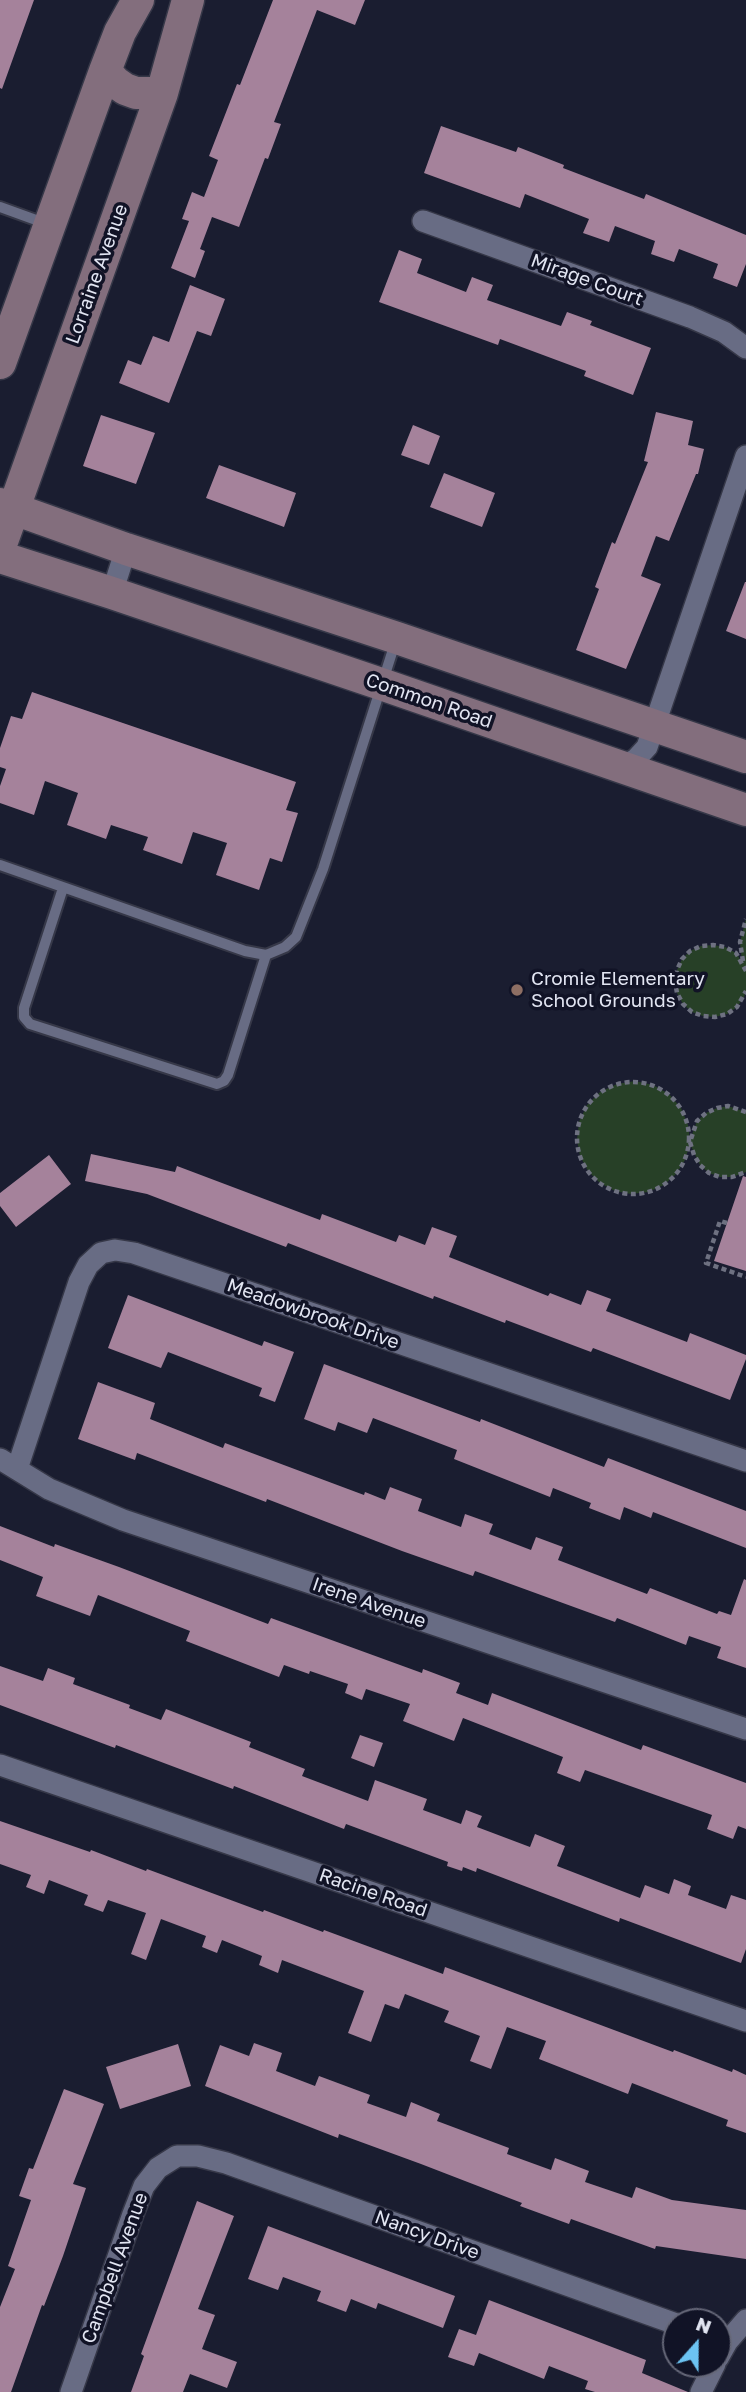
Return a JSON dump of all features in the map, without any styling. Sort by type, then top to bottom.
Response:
[{"type":"street","points":[[0,362],[105,71],[120,32],[138,0]]},
{"type":"street","name":"Lorraine Avenue","points":[[0,547],[7,506],[162,93],[188,0]]},
{"type":"street","points":[[105,71],[125,89],[136,93],[162,93]]},
{"type":"street","name":"Mirage Court","points":[[423,221],[690,317],[724,332],[746,348]]},
{"type":"street","points":[[622,767],[636,759],[647,747],[746,456]]},
{"type":"street","points":[[7,506],[127,549],[653,724],[746,758]]},
{"type":"street","points":[[112,593],[127,549]]},
{"type":"street","name":"Common Road","points":[[0,557],[746,810]]},
{"type":"street","name":"Meadowbrook Drive","points":[[8,1464],[79,1282],[88,1265],[101,1253],[116,1250],[147,1257],[746,1461]]},
{"type":"street","name":"Irene Avenue","points":[[8,1464],[49,1489],[123,1520],[746,1729]]},
{"type":"street","name":"Racine Road","points":[[0,1765],[746,2021]]},
{"type":"street","name":"Nancy Drive","points":[[177,2156],[198,2156],[226,2163],[662,2319]]},
{"type":"street","name":"Campbell Avenue","points":[[71,2392],[144,2186],[158,2168],[177,2156]]},
{"type":"street","points":[[732,2335],[746,2320]]},
{"type":"lane","points":[[0,207],[50,225]]},
{"type":"lane","points":[[0,865],[245,951],[265,955],[285,947],[296,937],[323,869],[397,638]]},
{"type":"lane","points":[[63,888],[24,1008],[24,1017],[30,1024],[217,1084],[224,1081],[228,1075],[265,955]]},
{"type":"path","points":[[745,967],[740,942],[746,919]]},
{"type":"path","points":[[745,967],[736,953],[725,947],[701,946],[682,959],[675,981],[683,1004],[692,1012],[703,1016],[727,1014],[737,1007],[746,991]]},
{"type":"path","points":[[746,1112],[728,1106],[706,1113],[697,1121],[690,1142],[685,1160],[676,1174],[664,1185],[648,1192],[631,1194],[615,1191],[600,1183],[588,1171],[580,1156],[577,1140],[579,1122],[587,1105],[600,1092],[617,1084],[635,1081],[653,1085],[669,1094],[681,1108],[688,1125],[690,1142],[694,1155],[709,1173],[732,1177],[746,1172]]},
{"type":"path","points":[[727,1223],[720,1221],[706,1263],[746,1277]]},
{"type":"green space","points":[[746,919],[744,997],[737,1007],[727,1014],[715,1017],[692,1012],[683,1004],[677,993],[675,981],[682,959],[701,946],[713,945],[736,953],[742,962],[740,942]]},
{"type":"green space","points":[[635,1081],[653,1085],[669,1094],[681,1108],[688,1125],[690,1140],[697,1121],[706,1113],[728,1106],[746,1112],[746,1172],[732,1177],[709,1173],[700,1165],[690,1144],[685,1160],[676,1174],[664,1185],[648,1192],[631,1194],[615,1191],[600,1183],[588,1171],[580,1156],[577,1140],[579,1122],[587,1105],[600,1092],[617,1084]]},
{"type":"building","points":[[0,0],[34,0],[2,89],[0,88]]},
{"type":"building","points":[[273,0],[365,0],[355,25],[317,10],[274,122],[281,124],[239,227],[212,217],[200,249],[205,251],[195,278],[171,268],[189,221],[182,219],[192,192],[204,197],[218,160],[209,156]]},
{"type":"building","points":[[441,126],[516,152],[518,147],[564,165],[563,168],[644,199],[646,194],[746,235],[746,264],[737,287],[713,278],[718,264],[679,249],[674,262],[651,254],[655,241],[615,226],[609,242],[583,233],[589,219],[525,194],[520,208],[424,173]]},
{"type":"building","points":[[399,250],[422,259],[417,273],[466,292],[472,277],[493,285],[487,300],[561,326],[567,312],[592,321],[590,325],[651,348],[633,395],[584,376],[586,371],[500,339],[498,345],[379,302]]},
{"type":"building","points":[[190,285],[225,299],[211,336],[197,331],[169,403],[119,383],[128,360],[141,365],[153,336],[169,342]]},
{"type":"building","points":[[656,412],[693,421],[688,445],[704,449],[698,474],[669,541],[656,536],[641,576],[661,584],[626,669],[576,650],[599,589],[595,587],[612,542],[615,544],[648,462],[644,461]]},
{"type":"building","points":[[101,415],[155,433],[136,484],[83,466]]},
{"type":"building","points":[[413,425],[440,436],[429,465],[401,455]]},
{"type":"building","points":[[219,465],[296,493],[284,527],[206,498]]},
{"type":"building","points":[[444,473],[495,493],[482,527],[430,507]]},
{"type":"building","points":[[746,582],[746,639],[726,631]]},
{"type":"building","points":[[32,692],[296,782],[286,810],[298,813],[282,862],[270,858],[259,890],[216,875],[227,843],[193,832],[182,864],[143,850],[148,837],[111,825],[106,839],[67,825],[78,793],[45,781],[34,815],[0,803],[0,786],[6,769],[0,767],[0,748],[11,716],[22,719]]},
{"type":"building","points":[[91,1154],[175,1172],[177,1166],[320,1220],[322,1214],[396,1242],[399,1235],[425,1245],[432,1227],[457,1236],[449,1257],[548,1296],[550,1293],[581,1305],[587,1290],[611,1299],[606,1311],[687,1342],[690,1333],[746,1355],[746,1359],[730,1400],[593,1348],[591,1352],[506,1320],[505,1323],[434,1296],[433,1299],[288,1243],[286,1247],[147,1194],[85,1181]]},
{"type":"building","points":[[49,1155],[71,1184],[16,1227],[0,1206],[0,1193]]},
{"type":"building","points":[[743,1176],[746,1177],[746,1271],[714,1261]]},
{"type":"building","points":[[128,1295],[262,1346],[264,1341],[294,1352],[275,1402],[259,1396],[262,1388],[168,1352],[161,1368],[108,1348]]},
{"type":"building","points":[[324,1364],[480,1422],[481,1419],[604,1467],[608,1458],[746,1511],[746,1548],[653,1512],[651,1518],[624,1507],[620,1520],[589,1508],[591,1503],[553,1488],[550,1497],[454,1459],[457,1450],[373,1418],[367,1433],[338,1422],[335,1431],[304,1419]]},
{"type":"building","points":[[98,1382],[155,1403],[150,1419],[223,1448],[225,1443],[364,1495],[365,1492],[385,1500],[390,1487],[422,1499],[418,1511],[461,1527],[465,1514],[493,1524],[489,1534],[531,1550],[536,1537],[563,1547],[558,1560],[647,1594],[650,1588],[717,1614],[719,1611],[731,1615],[744,1579],[746,1668],[717,1658],[721,1647],[689,1636],[686,1645],[617,1618],[615,1622],[475,1571],[473,1576],[137,1453],[135,1460],[78,1439]]},
{"type":"building","points":[[0,1526],[54,1547],[55,1544],[119,1567],[268,1624],[271,1618],[422,1673],[423,1669],[460,1683],[456,1693],[488,1705],[492,1693],[641,1750],[643,1745],[746,1783],[746,1829],[738,1826],[733,1839],[707,1829],[712,1815],[585,1770],[580,1782],[557,1773],[563,1757],[463,1718],[454,1741],[403,1721],[410,1704],[366,1689],[362,1700],[345,1693],[348,1684],[284,1665],[279,1677],[186,1641],[190,1631],[98,1595],[90,1616],[36,1596],[43,1577],[0,1560]]},
{"type":"building","points":[[0,1666],[43,1681],[48,1668],[75,1678],[73,1684],[130,1705],[129,1708],[161,1720],[166,1709],[251,1742],[249,1747],[305,1769],[302,1776],[368,1801],[375,1780],[427,1799],[423,1810],[461,1824],[466,1810],[482,1816],[477,1827],[530,1847],[535,1834],[565,1846],[557,1866],[640,1898],[645,1885],[669,1894],[674,1879],[691,1886],[688,1895],[726,1909],[731,1895],[746,1900],[746,1949],[741,1963],[620,1918],[619,1922],[477,1868],[476,1872],[463,1867],[462,1871],[447,1866],[448,1862],[346,1824],[344,1829],[234,1786],[233,1789],[0,1705]]},
{"type":"building","points":[[360,1735],[383,1743],[374,1767],[351,1758]]},
{"type":"building","points":[[0,1821],[146,1871],[147,1869],[263,1912],[264,1910],[323,1932],[324,1930],[443,1974],[445,1967],[673,2052],[674,2050],[732,2072],[733,2069],[746,2075],[746,2133],[726,2126],[728,2120],[632,2083],[628,2094],[539,2059],[546,2041],[507,2027],[491,2069],[470,2061],[480,2036],[444,2022],[449,2011],[405,1994],[399,2009],[385,2004],[371,2042],[348,2033],[364,1991],[282,1960],[278,1973],[259,1965],[262,1956],[222,1940],[217,1953],[202,1947],[206,1936],[161,1919],[146,1960],[131,1954],[146,1913],[108,1900],[103,1912],[84,1905],[88,1895],[49,1880],[44,1894],[26,1887],[31,1875],[0,1864]]},
{"type":"building","points":[[254,2043],[282,2053],[276,2071],[315,2086],[319,2076],[370,2095],[367,2103],[406,2117],[411,2102],[440,2114],[437,2121],[509,2148],[507,2154],[551,2170],[555,2158],[589,2171],[585,2182],[632,2198],[636,2187],[672,2200],[746,2210],[746,2259],[656,2246],[655,2249],[571,2219],[569,2224],[421,2164],[339,2134],[338,2138],[205,2086],[220,2045],[249,2056]]},
{"type":"building","points":[[178,2044],[191,2086],[120,2109],[106,2067]]},
{"type":"building","points":[[64,2089],[104,2104],[73,2184],[86,2188],[63,2256],[44,2306],[42,2305],[11,2392],[0,2392],[0,2307],[15,2269],[8,2266],[31,2200],[19,2196],[29,2168],[33,2169]]},
{"type":"building","points":[[197,2201],[234,2216],[198,2309],[215,2315],[202,2349],[237,2362],[227,2388],[190,2374],[183,2392],[131,2392],[144,2356],[141,2354]]},
{"type":"building","points":[[268,2226],[455,2296],[443,2328],[378,2303],[376,2309],[351,2299],[346,2312],[317,2301],[321,2291],[283,2277],[278,2290],[248,2279]]},
{"type":"building","points":[[489,2300],[646,2360],[642,2373],[688,2392],[595,2392],[585,2389],[588,2381],[549,2366],[544,2379],[479,2353],[474,2366],[448,2357],[459,2329],[476,2335]]},
{"type":"place","name":"Cromie Elementary School Grounds","points":[[517,990]]}]
